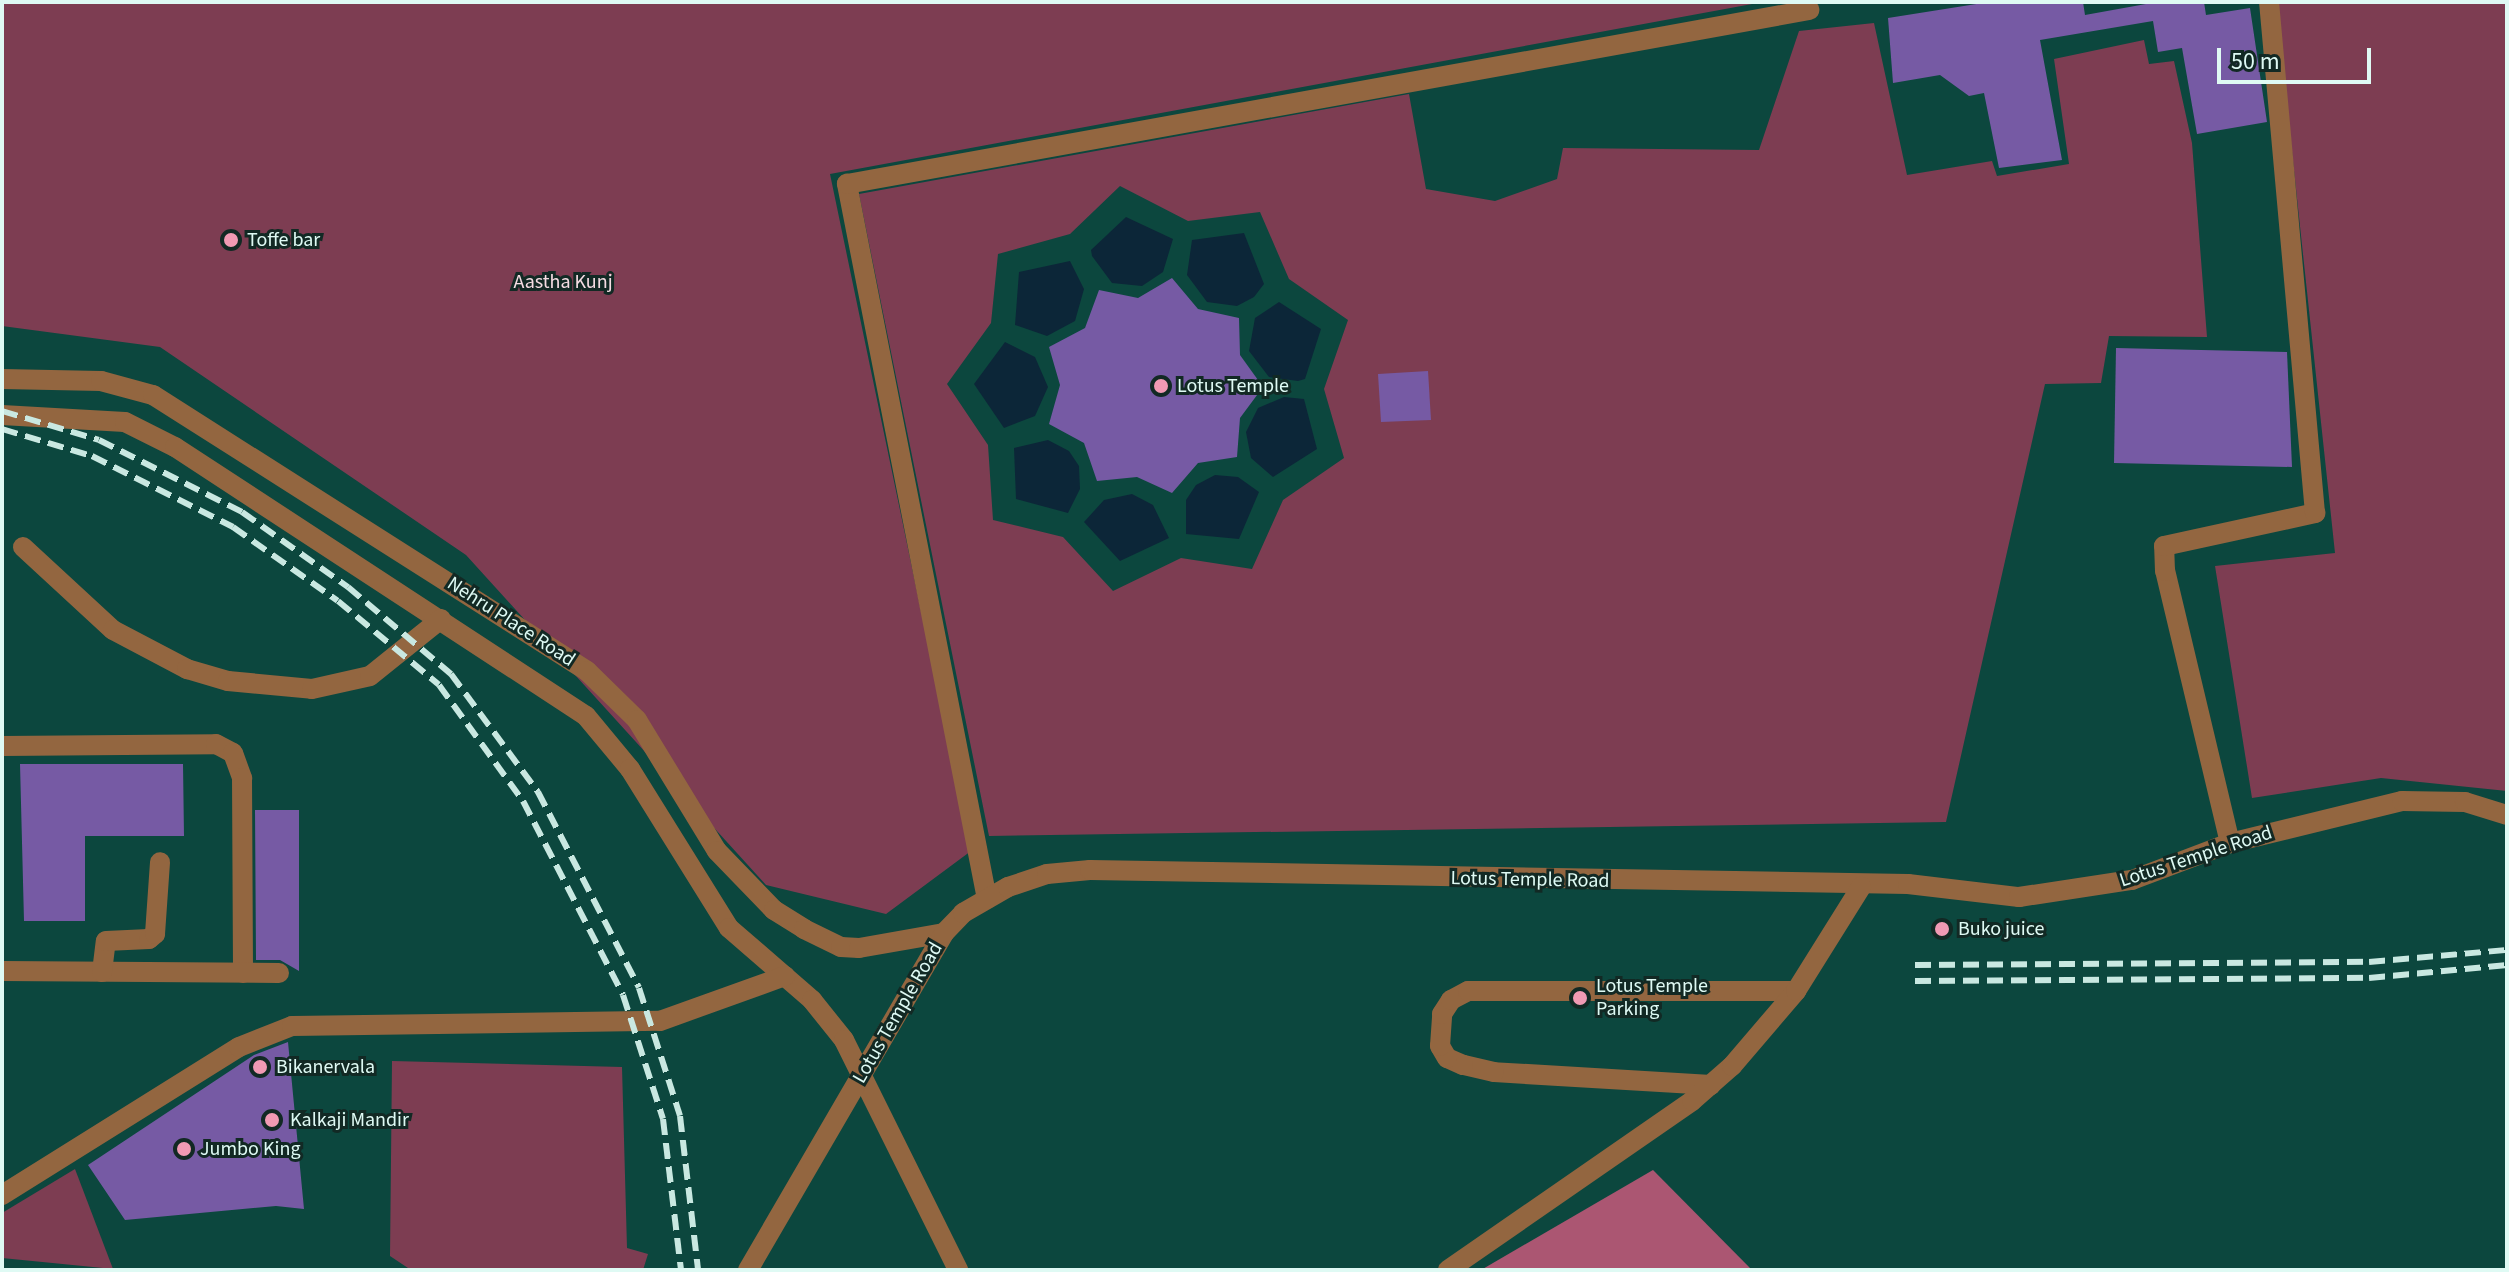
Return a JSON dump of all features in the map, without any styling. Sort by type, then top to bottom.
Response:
[{"type":"street","points":[[2230,843],[2165,571],[2164,546],[2315,513],[2269,2]]},
{"type":"street","points":[[987,899],[847,184],[1809,10]]},
{"type":"street","name":"Nehru Place Road","points":[[2,379],[101,381],[153,395],[587,671],[637,720],[726,862],[774,910],[804,929],[841,947],[859,948],[944,933]]},
{"type":"street","name":"Nehru Place Road","points":[[2,415],[125,422],[175,447],[567,700],[604,733],[729,928],[829,1018],[958,1270]]},
{"type":"street","points":[[23,547],[113,630],[187,669],[228,681],[312,689],[370,676],[441,619]]},
{"type":"street","points":[[2,746],[216,744],[233,753],[242,778],[243,973]]},
{"type":"street","name":"Lotus Temple Road","points":[[748,1270],[944,933],[963,913],[987,899],[1047,874],[1090,870],[1861,887],[1908,884],[2019,897],[2069,892],[2132,880],[2230,843],[2402,801],[2465,802],[2507,815]]},
{"type":"street","points":[[102,972],[106,941],[149,939],[155,934],[160,862]]},
{"type":"street","points":[[1448,1270],[1711,1085],[1796,991],[1861,887]]},
{"type":"street","points":[[2,971],[279,973]]},
{"type":"street","points":[[2,1195],[239,1047],[292,1026],[349,1021],[660,1021],[785,976]]},
{"type":"street","points":[[1711,1085],[1494,1072],[1463,1065],[1447,1058],[1440,1046],[1442,1014],[1451,1000],[1468,991],[1796,991]]},
{"type":"green space","name":"Aastha Kunj","points":[[2,2],[1763,2],[830,174],[971,851],[886,914],[766,885],[466,555],[160,347],[2,326]]},
{"type":"green space","points":[[2276,2],[2507,2],[2507,791],[2381,778],[2252,798],[2215,566],[2335,553]]},
{"type":"green space","points":[[1874,23],[1907,175],[1992,161],[1997,176],[2069,164],[2054,59],[2144,40],[2149,64],[2174,61],[2192,143],[2207,337],[2109,336],[2101,383],[2045,384],[1946,822],[989,836],[859,194],[1409,94],[1426,189],[1495,201],[1557,179],[1563,148],[1759,150],[1799,31]],"holes":[[[1120,186],[1188,221],[1260,212],[1289,279],[1348,320],[1324,389],[1344,458],[1283,500],[1252,569],[1181,558],[1113,591],[1063,537],[993,520],[988,445],[947,384],[991,323],[998,254],[1070,234]]]},
{"type":"green space","points":[[392,1061],[622,1067],[627,1248],[648,1254],[643,1270],[411,1270],[390,1256]]},
{"type":"green space","points":[[75,1169],[113,1269],[2,1258],[2,1213]]},
{"type":"shaded area","points":[[1653,1170],[1752,1270],[1481,1270]]},
{"type":"water","points":[[1126,217],[1173,239],[1163,272],[1142,286],[1112,283],[1092,256],[1091,250]]},
{"type":"water","points":[[1244,233],[1264,284],[1254,297],[1237,306],[1207,302],[1187,275],[1192,240]]},
{"type":"water","points":[[1070,261],[1084,289],[1075,321],[1047,336],[1015,325],[1019,272]]},
{"type":"water","points":[[1279,302],[1321,329],[1305,379],[1269,377],[1249,351],[1255,318]]},
{"type":"water","points":[[1005,342],[1035,357],[1048,387],[1035,416],[1004,428],[974,384]]},
{"type":"water","points":[[1284,397],[1304,399],[1317,449],[1273,477],[1251,458],[1246,432],[1258,408]]},
{"type":"water","points":[[1048,440],[1069,451],[1079,466],[1080,489],[1068,513],[1016,499],[1014,448]]},
{"type":"water","points":[[1215,475],[1238,477],[1259,492],[1239,539],[1186,534],[1186,500],[1196,485]]},
{"type":"water","points":[[1132,494],[1153,505],[1169,538],[1120,561],[1084,522],[1104,500]]},
{"type":"building","points":[[1989,2],[2083,2],[2085,15],[2157,2],[2204,2],[2206,15],[2250,8],[2267,122],[2197,134],[2182,48],[2158,52],[2153,21],[2040,40],[2062,160],[1999,168],[1984,93],[1969,96],[1940,75],[1893,83],[1888,18]]},
{"type":"building","name":"Lotus Temple","points":[[1172,278],[1198,309],[1239,318],[1240,355],[1263,387],[1240,418],[1237,457],[1198,463],[1172,493],[1137,477],[1097,481],[1084,443],[1049,424],[1060,385],[1049,347],[1085,328],[1099,290],[1138,298]]},
{"type":"building","points":[[2116,348],[2287,352],[2292,467],[2114,463]]},
{"type":"building","points":[[1428,371],[1431,420],[1381,422],[1378,374]]},
{"type":"building","points":[[20,764],[183,764],[184,836],[85,836],[85,921],[24,921]]},
{"type":"building","points":[[255,810],[299,810],[299,971],[280,960],[256,960]]},
{"type":"building","points":[[288,1042],[304,1209],[276,1206],[125,1220],[88,1165],[254,1055]]},
{"type":"railway","points":[[2,411],[99,440],[242,512],[348,587],[451,674],[538,792],[639,988],[680,1116],[698,1270]]},
{"type":"railway","points":[[2,429],[92,456],[233,527],[338,601],[439,685],[523,801],[623,995],[663,1119],[681,1270]]},
{"type":"railway","points":[[1915,965],[2369,962],[2507,950]]},
{"type":"railway","points":[[1915,981],[2369,978],[2507,965]]},
{"type":"place","name":"Toffe bar","points":[[231,240]]},
{"type":"place","name":"Lotus Temple","points":[[1161,386]]},
{"type":"place","name":"Buko juice","points":[[1942,929]]},
{"type":"place","name":"Lotus Temple Parking","points":[[1580,998]]},
{"type":"place","name":"Bikanervala","points":[[260,1067]]},
{"type":"place","name":"Kalkaji Mandir","points":[[272,1120]]},
{"type":"place","name":"Jumbo King","points":[[184,1149]]}]
